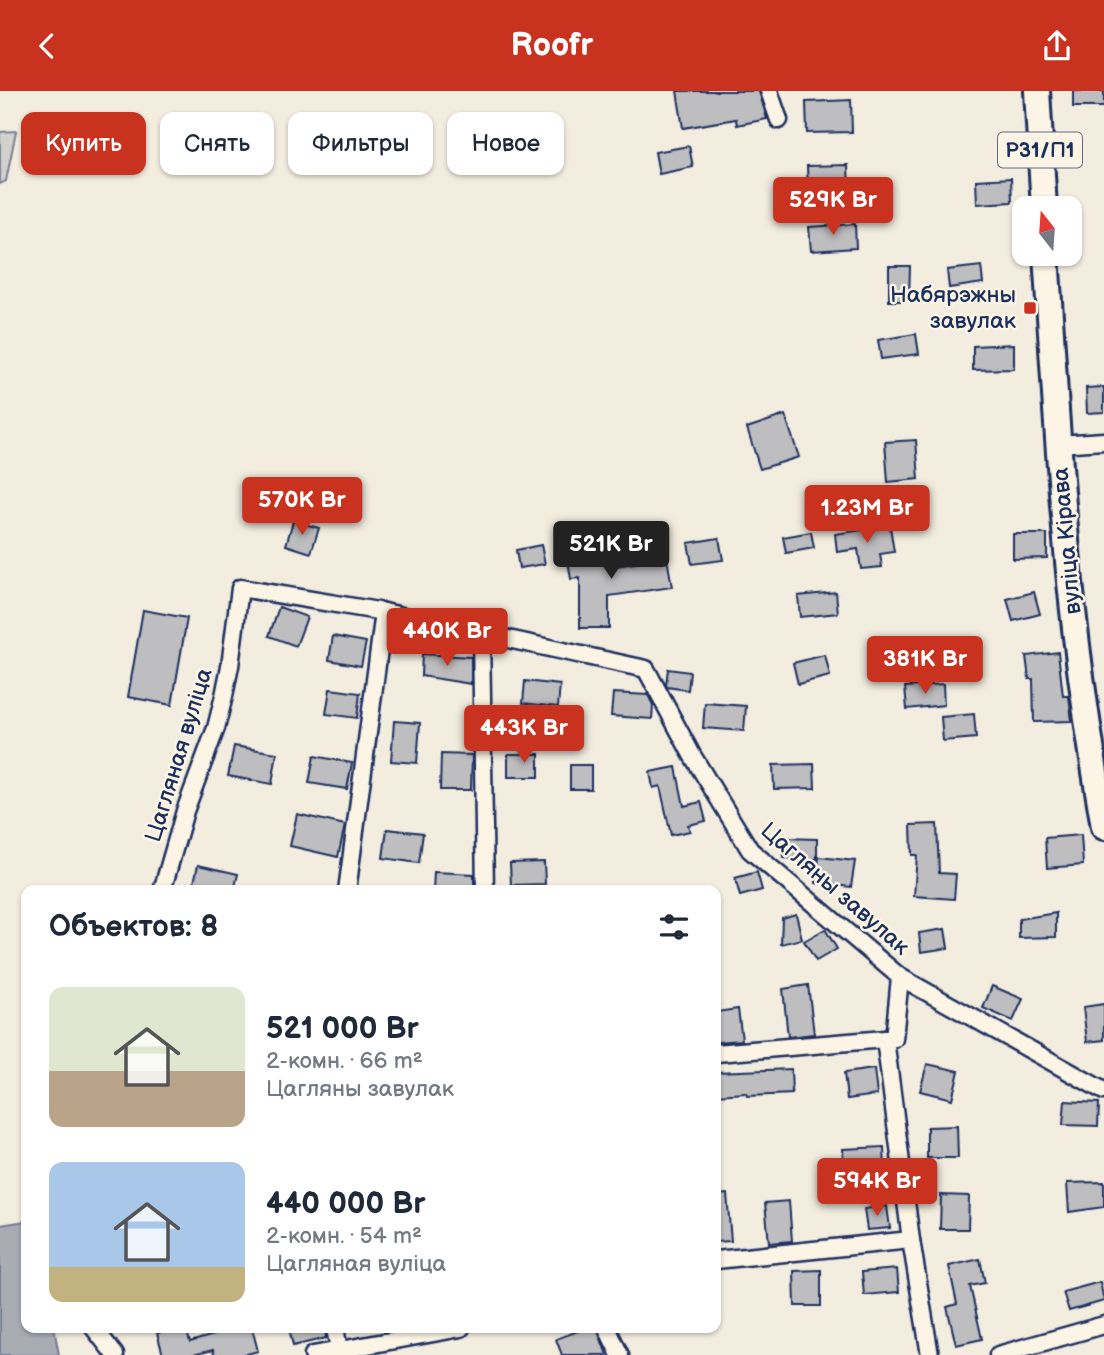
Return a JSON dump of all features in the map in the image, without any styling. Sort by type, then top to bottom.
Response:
[{"type":"main road","name":"Р31/П1","points":[[1037,91],[1043,196]]},
{"type":"main road","name":"вуліца Кірава","points":[[1047,266],[1058,444],[1080,667],[1104,827]]},
{"type":"street","points":[[769,91],[779,120]]},
{"type":"street","points":[[1058,444],[1104,441]]},
{"type":"street","name":"Цагляная вуліца","points":[[164,885],[220,712],[230,666],[240,588],[384,612],[481,634]]},
{"type":"street","points":[[348,885],[384,612]]},
{"type":"street","points":[[481,634],[485,885]]},
{"type":"street","name":"Цагляны завулак","points":[[481,634],[646,669],[692,755],[750,850],[900,977],[1104,1091]]},
{"type":"street","points":[[721,1053],[894,1039],[900,977]]},
{"type":"street","points":[[885,1039],[911,1240],[930,1355]]},
{"type":"street","points":[[721,1259],[911,1240]]},
{"type":"street","points":[[998,1355],[1104,1325]]},
{"type":"street","points":[[98,1333],[116,1355]]},
{"type":"street","points":[[336,1333],[339,1352]]},
{"type":"street","points":[[313,1355],[436,1333]]},
{"type":"street","points":[[609,1333],[620,1355]]},
{"type":"shaded area","points":[[16,131],[6,181],[0,184],[0,132]]},
{"type":"shaded area","points":[[21,1222],[21,1333],[55,1333],[59,1355],[0,1355],[0,1225]]},
{"type":"building","points":[[677,91],[759,91],[767,119],[737,125],[736,119],[683,128]]},
{"type":"building","points":[[1073,91],[1104,91],[1104,107],[1073,107]]},
{"type":"building","points":[[851,100],[852,132],[807,133],[806,102]]},
{"type":"building","points":[[689,146],[693,167],[659,174],[655,152]]},
{"type":"building","points":[[848,165],[849,190],[808,191],[807,166]]},
{"type":"building","points":[[1011,178],[1012,202],[977,204],[976,180]]},
{"type":"building","points":[[855,224],[856,248],[811,251],[809,227]]},
{"type":"building","points":[[889,266],[910,266],[909,301],[889,301]]},
{"type":"building","points":[[981,266],[983,283],[949,288],[947,270]]},
{"type":"building","points":[[916,334],[919,354],[881,359],[878,340]]},
{"type":"building","points":[[1014,344],[1014,369],[973,370],[973,346]]},
{"type":"building","points":[[1104,387],[1104,412],[1087,413],[1086,388]]},
{"type":"building","points":[[785,415],[799,457],[760,469],[747,428]]},
{"type":"building","points":[[916,440],[919,479],[888,482],[885,442]]},
{"type":"building","points":[[293,521],[319,528],[311,553],[286,545]]},
{"type":"building","points":[[890,526],[894,552],[880,554],[882,567],[861,569],[858,549],[837,552],[835,534]]},
{"type":"building","points":[[811,532],[814,548],[786,553],[783,537]]},
{"type":"building","points":[[1013,534],[1047,534],[1047,558],[1013,559]]},
{"type":"building","points":[[719,538],[723,560],[692,564],[688,543]]},
{"type":"building","points":[[605,543],[609,567],[667,558],[672,587],[609,596],[609,628],[580,628],[580,578],[571,579],[566,549]]},
{"type":"building","points":[[541,545],[545,564],[519,568],[516,550]]},
{"type":"building","points":[[836,592],[838,613],[800,617],[798,596]]},
{"type":"building","points":[[1034,592],[1040,614],[1013,621],[1007,599]]},
{"type":"building","points":[[279,607],[307,617],[296,646],[269,636]]},
{"type":"building","points":[[143,610],[187,618],[172,705],[128,697]]},
{"type":"building","points":[[333,636],[366,642],[361,666],[329,660]]},
{"type":"building","points":[[1058,652],[1063,696],[1069,696],[1072,721],[1034,722],[1033,679],[1029,679],[1026,656]]},
{"type":"building","points":[[422,654],[471,657],[471,684],[421,676]]},
{"type":"building","points":[[825,655],[830,676],[798,684],[793,663]]},
{"type":"building","points":[[668,669],[690,672],[688,690],[667,687]]},
{"type":"building","points":[[525,681],[560,685],[558,707],[523,703]]},
{"type":"building","points":[[943,684],[944,705],[907,709],[905,687]]},
{"type":"building","points":[[330,689],[360,693],[357,718],[326,714]]},
{"type":"building","points":[[613,693],[648,695],[653,705],[652,719],[611,716]]},
{"type":"building","points":[[705,703],[746,706],[744,731],[703,728]]},
{"type":"building","points":[[974,714],[976,738],[943,741],[941,717]]},
{"type":"building","points":[[394,721],[420,723],[417,763],[391,761]]},
{"type":"building","points":[[234,746],[277,753],[272,784],[228,776]]},
{"type":"building","points":[[441,754],[472,755],[471,790],[440,790]]},
{"type":"building","points":[[508,754],[539,754],[539,777],[508,777]]},
{"type":"building","points":[[314,756],[352,763],[347,789],[309,783]]},
{"type":"building","points":[[814,764],[815,788],[774,789],[773,765]]},
{"type":"building","points":[[570,765],[591,765],[591,789],[570,789]]},
{"type":"building","points":[[676,767],[684,806],[701,802],[706,821],[688,825],[690,831],[671,835],[660,786],[653,788],[650,772]]},
{"type":"building","points":[[297,814],[345,825],[338,857],[290,846]]},
{"type":"building","points":[[937,824],[939,873],[956,874],[954,899],[914,896],[917,855],[912,855],[911,825]]},
{"type":"building","points":[[387,829],[423,833],[419,863],[383,858]]},
{"type":"building","points":[[1081,835],[1083,865],[1047,868],[1045,838]]},
{"type":"building","points":[[784,838],[817,839],[817,859],[783,858]]},
{"type":"building","points":[[819,857],[855,861],[851,887],[816,883]]},
{"type":"building","points":[[544,862],[545,884],[511,885],[510,863]]},
{"type":"building","points":[[198,865],[238,874],[235,885],[193,885]]},
{"type":"building","points":[[434,872],[474,874],[474,885],[433,885]]},
{"type":"building","points":[[757,872],[762,890],[740,896],[735,878]]},
{"type":"building","points":[[1056,913],[1056,937],[1019,938],[1019,919]]},
{"type":"building","points":[[796,914],[802,939],[781,944],[782,918]]},
{"type":"building","points":[[825,929],[837,949],[816,961],[804,941]]},
{"type":"building","points":[[945,929],[948,948],[921,952],[919,933]]},
{"type":"building","points":[[808,985],[814,1034],[788,1037],[783,989]]},
{"type":"building","points":[[992,986],[1023,999],[1013,1021],[983,1008]]},
{"type":"building","points":[[1104,1004],[1104,1040],[1087,1042],[1083,1007]]},
{"type":"building","points":[[738,1009],[742,1040],[721,1042],[721,1011]]},
{"type":"building","points":[[927,1064],[959,1071],[952,1099],[920,1091]]},
{"type":"building","points":[[791,1069],[792,1094],[721,1095],[721,1072]]},
{"type":"building","points":[[874,1069],[877,1095],[847,1099],[844,1073]]},
{"type":"building","points":[[1065,1101],[1099,1103],[1098,1126],[1063,1125]]},
{"type":"building","points":[[957,1126],[958,1158],[927,1158],[927,1127]]},
{"type":"building","points":[[884,1147],[885,1172],[844,1173],[843,1149]]},
{"type":"building","points":[[1104,1182],[1104,1207],[1069,1212],[1067,1183]]},
{"type":"building","points":[[727,1194],[731,1241],[721,1242],[721,1195]]},
{"type":"building","points":[[941,1195],[969,1196],[968,1229],[940,1229]]},
{"type":"building","points":[[789,1201],[792,1241],[769,1243],[765,1203]]},
{"type":"building","points":[[887,1206],[890,1228],[867,1230],[864,1209]]},
{"type":"building","points":[[980,1259],[985,1283],[970,1286],[982,1339],[956,1345],[947,1307],[957,1304],[949,1266]]},
{"type":"building","points":[[897,1269],[899,1292],[864,1295],[862,1272]]},
{"type":"building","points":[[821,1270],[821,1306],[795,1306],[794,1271]]},
{"type":"building","points":[[1100,1282],[1104,1301],[1069,1311],[1063,1292]]},
{"type":"building","points":[[157,1333],[187,1333],[190,1342],[220,1333],[253,1333],[258,1351],[243,1355],[214,1355],[213,1350],[193,1355],[163,1355]]},
{"type":"building","points":[[290,1333],[326,1333],[326,1338],[293,1346]]},
{"type":"building","points":[[572,1333],[599,1333],[607,1355],[562,1355],[556,1339]]},
{"type":"place","name":"Набярэжны завулак","points":[[1030,308]]}]
